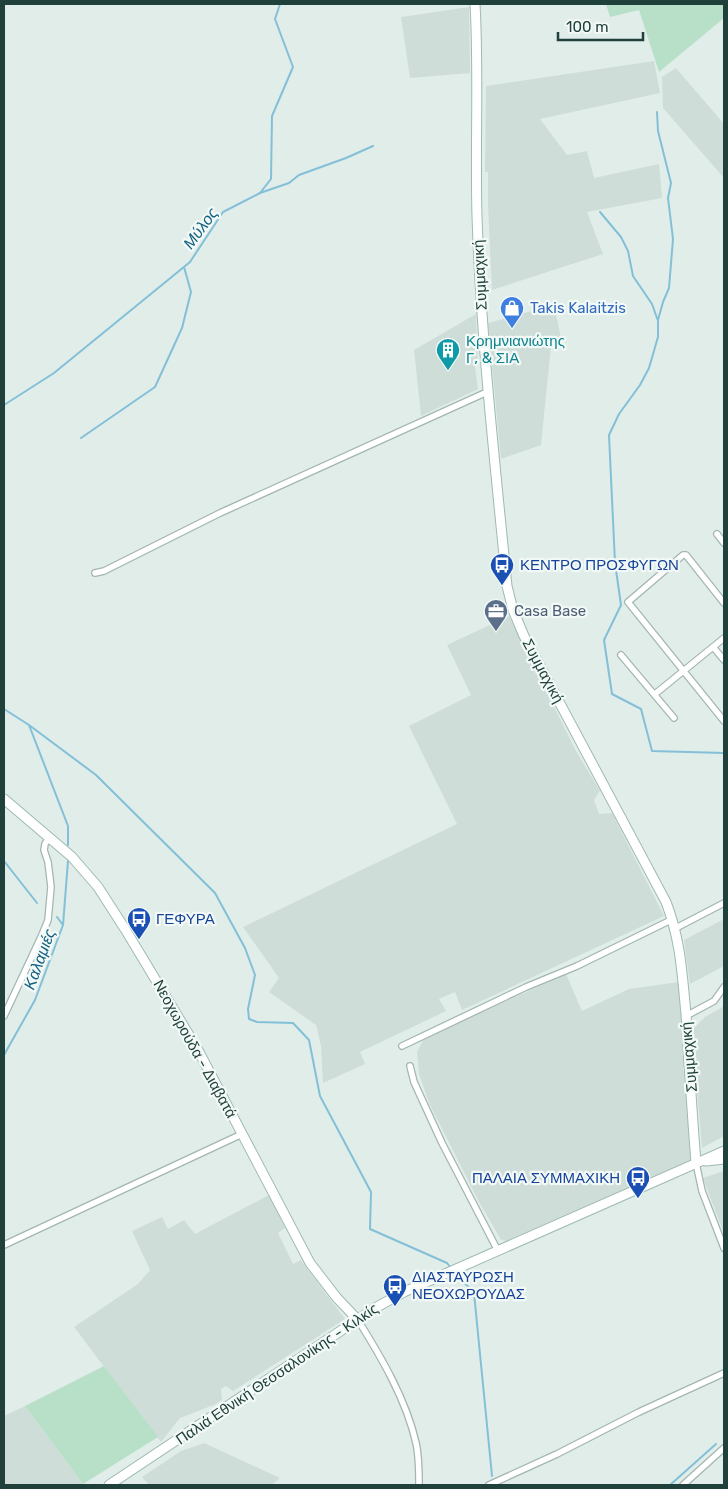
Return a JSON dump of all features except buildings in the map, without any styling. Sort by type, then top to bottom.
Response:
[{"type":"street","name":"Συμμαχική","points":[[475,4],[477,215],[487,392],[507,586],[513,610],[534,655],[666,902],[674,924],[682,971],[696,1162],[702,1191],[724,1248]]},
{"type":"street","points":[[95,573],[104,571],[220,513],[487,392]]},
{"type":"street","points":[[717,534],[724,542]]},
{"type":"street","points":[[724,603],[686,556],[683,555],[630,599],[629,604],[724,722]]},
{"type":"street","points":[[655,694],[724,638]]},
{"type":"street","points":[[713,647],[724,660]]},
{"type":"street","points":[[621,655],[674,718]]},
{"type":"street","name":"Νεοχωρούδα - Διαβατά","points":[[4,800],[83,867],[98,887],[198,1050],[310,1263],[337,1298],[358,1320]]},
{"type":"street","points":[[4,1016],[48,920],[51,887],[48,862],[44,850],[49,838]]},
{"type":"street","points":[[402,1046],[526,987],[724,904]]},
{"type":"street","points":[[686,1016],[714,1001],[724,987]]},
{"type":"street","points":[[410,1066],[414,1082],[442,1143],[498,1251]]},
{"type":"street","points":[[4,1245],[242,1134]]},
{"type":"street","name":"Παλιά Εθνική Θεσσαλονίκης - Κιλκίς","points":[[109,1485],[375,1308],[404,1292],[721,1151]]},
{"type":"street","points":[[696,1162],[724,1160]]},
{"type":"street","points":[[358,1320],[386,1369],[409,1420],[416,1443],[419,1485]]},
{"type":"street","points":[[489,1485],[724,1373]]},
{"type":"street","points":[[683,1485],[724,1448]]},
{"type":"shaded area","points":[[469,7],[470,73],[410,78],[401,17]]},
{"type":"shaded area","points":[[654,61],[660,93],[540,119],[567,155],[587,151],[594,178],[659,164],[662,198],[587,212],[603,254],[492,290],[488,172],[485,172],[486,86]]},
{"type":"shaded area","points":[[676,68],[724,124],[724,178],[663,108],[662,77]]},
{"type":"shaded area","points":[[554,305],[562,343],[551,346],[541,445],[501,459],[488,323]]},
{"type":"shaded area","points":[[476,314],[478,365],[475,367],[478,389],[421,416],[414,350]]},
{"type":"shaded area","points":[[509,616],[576,751],[600,791],[594,800],[599,814],[612,813],[664,916],[462,1010],[455,992],[439,999],[446,1011],[360,1052],[365,1064],[323,1083],[321,1046],[316,1025],[269,992],[279,978],[243,927],[457,824],[409,726],[471,695],[447,645]]},
{"type":"shaded area","points":[[724,919],[724,966],[690,984],[684,940]]},
{"type":"shaded area","points":[[566,974],[582,1011],[629,989],[679,982],[685,1061],[683,1070],[685,1072],[691,1160],[507,1241],[501,1240],[478,1200],[430,1105],[419,1074],[417,1052],[424,1038]]},
{"type":"shaded area","points":[[724,1006],[724,1136],[702,1148],[692,1030],[705,1017]]},
{"type":"shaded area","points":[[724,1171],[724,1234],[703,1178]]},
{"type":"shaded area","points":[[269,1195],[285,1228],[278,1233],[293,1264],[301,1260],[345,1319],[233,1391],[226,1386],[221,1389],[222,1400],[180,1418],[161,1442],[74,1327],[138,1284],[150,1270],[132,1231],[162,1217],[168,1229],[184,1220],[195,1234]]},
{"type":"shaded area","points":[[25,1406],[83,1484],[4,1485],[4,1416]]},
{"type":"shaded area","points":[[204,1443],[280,1478],[272,1485],[149,1485],[142,1477],[181,1451]]},
{"type":"green space","points":[[606,4],[724,4],[724,18],[659,72],[639,10],[610,17]]},
{"type":"green space","points":[[104,1366],[158,1437],[83,1484],[25,1406]]},
{"type":"waterway","name":"Μύλος","points":[[4,405],[54,373],[190,262],[223,212],[260,193],[271,179],[272,116],[293,67],[275,19],[280,4]]},
{"type":"waterway","points":[[657,112],[658,131],[671,183],[668,198],[673,239],[669,288],[658,320]]},
{"type":"waterway","points":[[260,193],[289,183],[299,175],[373,146]]},
{"type":"waterway","points":[[600,212],[621,237],[628,251],[633,276],[652,304],[658,321],[658,337],[649,368],[640,385],[619,414],[609,435],[615,563],[621,605],[604,640],[612,694],[641,709],[652,751],[724,753]]},
{"type":"waterway","points":[[81,438],[155,387],[182,328],[191,292],[184,267]]},
{"type":"waterway","points":[[4,709],[29,725],[96,775],[215,893],[245,948],[255,975],[248,1009],[249,1019],[257,1022],[293,1023],[309,1040],[320,1096],[371,1192],[370,1229],[447,1263],[451,1268]]},
{"type":"waterway","name":"Καλαμιές","points":[[29,725],[68,826],[68,845]]},
{"type":"waterway","points":[[4,861],[37,903]]},
{"type":"waterway","name":"Καλαμιές","points":[[4,1055],[35,1000],[63,925],[68,861]]},
{"type":"waterway","name":"Καλαμιές","points":[[57,917],[63,925]]},
{"type":"waterway","points":[[460,1278],[474,1293],[492,1476]]},
{"type":"waterway","points":[[670,1485],[716,1444]]},
{"type":"place","name":"Takis Kalaitzis","points":[[512,329]]},
{"type":"place","name":"Κρημνιανιώτης Γ, & ΣΙΑ","points":[[448,371]]},
{"type":"place","name":"ΚΕΝΤΡΟ ΠΡΟΣΦΥΓΩΝ","points":[[502,586]]},
{"type":"place","name":"Casa Base","points":[[496,632]]},
{"type":"place","name":"ΓΕΦΥΡΑ","points":[[139,940]]},
{"type":"place","name":"ΠΑΛΑΙΑ ΣΥΜΜΑΧΙΚΗ","points":[[638,1199]]},
{"type":"place","name":"ΔΙΑΣΤΑΥΡΩΣΗ ΝΕΟΧΩΡΟΥΔΑΣ","points":[[395,1307]]}]
